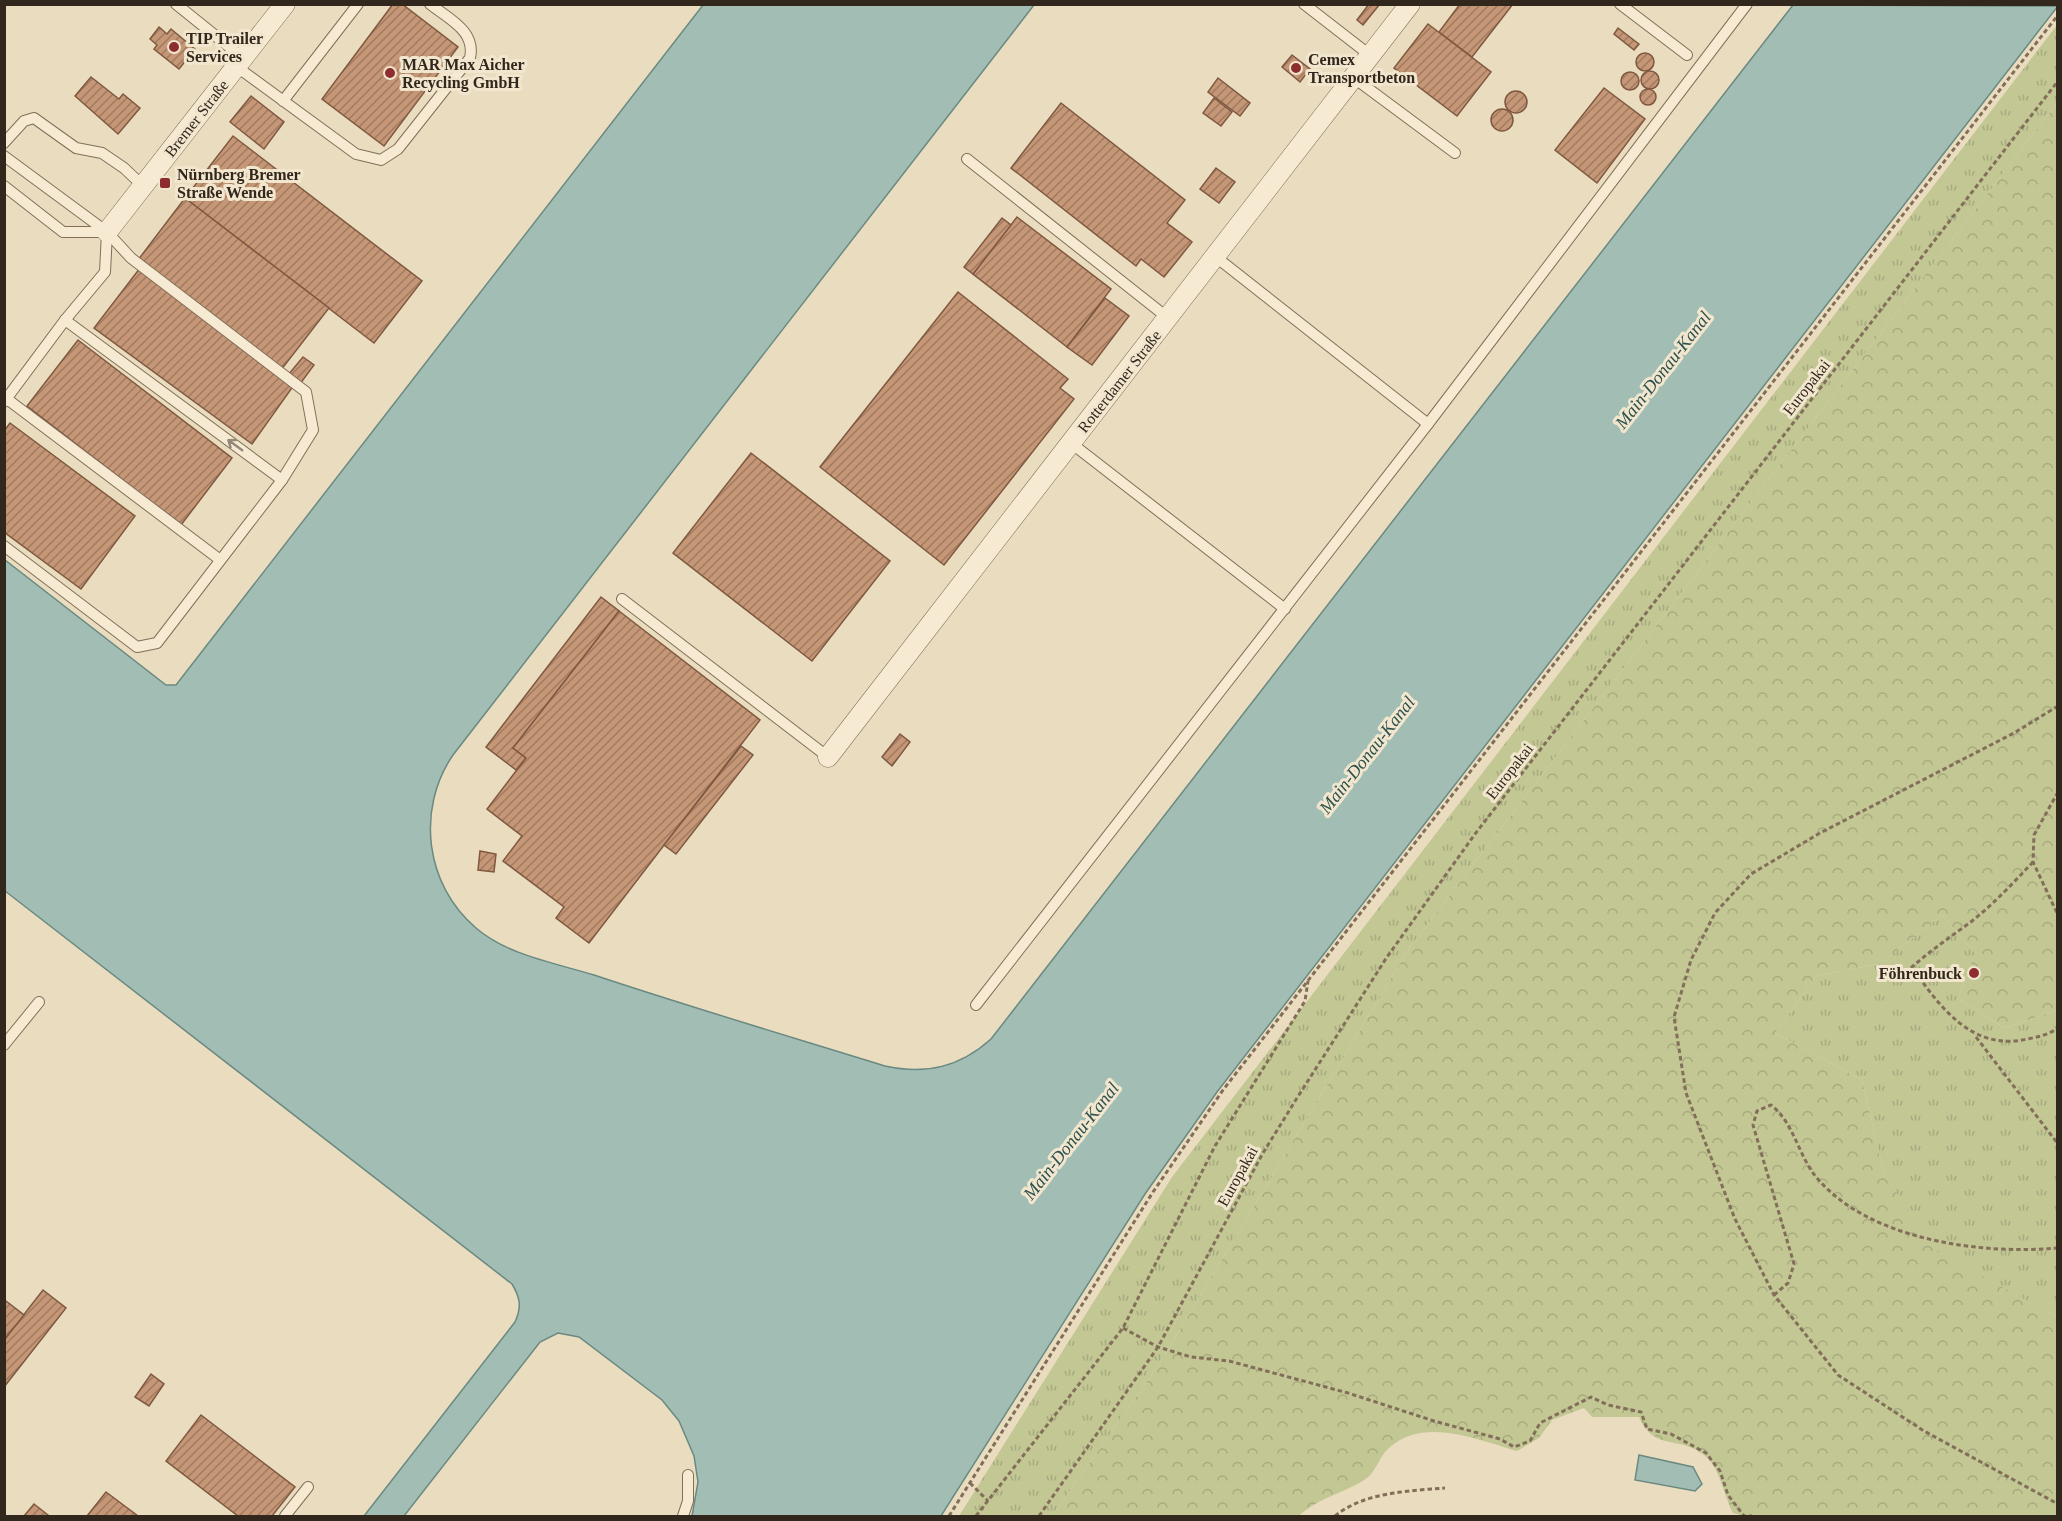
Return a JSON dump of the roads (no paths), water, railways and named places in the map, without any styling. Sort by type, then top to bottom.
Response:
[{"type":"street","name":"Bremer Straße","points":[[107,232],[285,4]]},
{"type":"street","name":"Rotterdamer Straße","points":[[828,757],[1410,4]]},
{"type":"lane","points":[[176,4],[283,101],[356,154],[381,160],[398,149],[470,58],[473,46],[468,34],[429,4]]},
{"type":"lane","points":[[283,101],[358,4]]},
{"type":"lane","points":[[1304,4],[1371,56]]},
{"type":"lane","points":[[1620,4],[1687,55]]},
{"type":"lane","points":[[976,1005],[1428,424],[1747,4]]},
{"type":"lane","points":[[1354,78],[1455,153]]},
{"type":"lane","points":[[4,143],[24,121],[34,118],[76,148],[102,153],[124,168],[142,186]]},
{"type":"lane","points":[[4,156],[107,232],[131,258],[306,392],[313,430],[282,480],[219,559],[157,643],[137,647],[4,546]]},
{"type":"lane","points":[[967,159],[1168,318]]},
{"type":"lane","points":[[4,186],[63,232],[107,232]]},
{"type":"lane","points":[[107,232],[105,272],[65,320],[6,401],[219,559]]},
{"type":"lane","points":[[1216,257],[1428,424]]},
{"type":"lane","points":[[65,320],[282,480]]},
{"type":"lane","points":[[1071,443],[1285,609]]},
{"type":"lane","points":[[622,599],[828,757]]},
{"type":"lane","points":[[4,1045],[39,1002]]},
{"type":"lane","points":[[683,1516],[688,1501],[688,1475]]},
{"type":"lane","points":[[285,1516],[309,1487]]},
{"type":"water","name":"Main-Donau-Kanal","points":[[703,5],[1034,5],[453,755],[441,776],[434,799],[431,822],[432,846],[437,869],[446,890],[459,910],[488,937],[517,952],[885,1066],[914,1070],[955,1062],[979,1049],[991,1039],[1793,5],[2058,6],[1217,1092],[1145,1194],[941,1516],[692,1516],[698,1482],[694,1456],[679,1421],[662,1400],[579,1337],[558,1333],[540,1342],[404,1516],[364,1516],[515,1322],[519,1307],[517,1293],[512,1284],[5,891],[5,560],[166,685],[176,685]]},
{"type":"water","points":[[1639,1455],[1693,1467],[1702,1484],[1695,1491],[1635,1480]]},
{"type":"place","name":"TIP Trailer Services","points":[[174,47]]},
{"type":"place","name":"Cemex Transportbeton","points":[[1296,68]]},
{"type":"place","name":"MAR Max Aicher Recycling GmbH","points":[[390,73]]},
{"type":"place","name":"Nürnberg Bremer Straße Wende","points":[[165,183]]},
{"type":"place","name":"Föhrenbuck","points":[[1974,973]]}]
